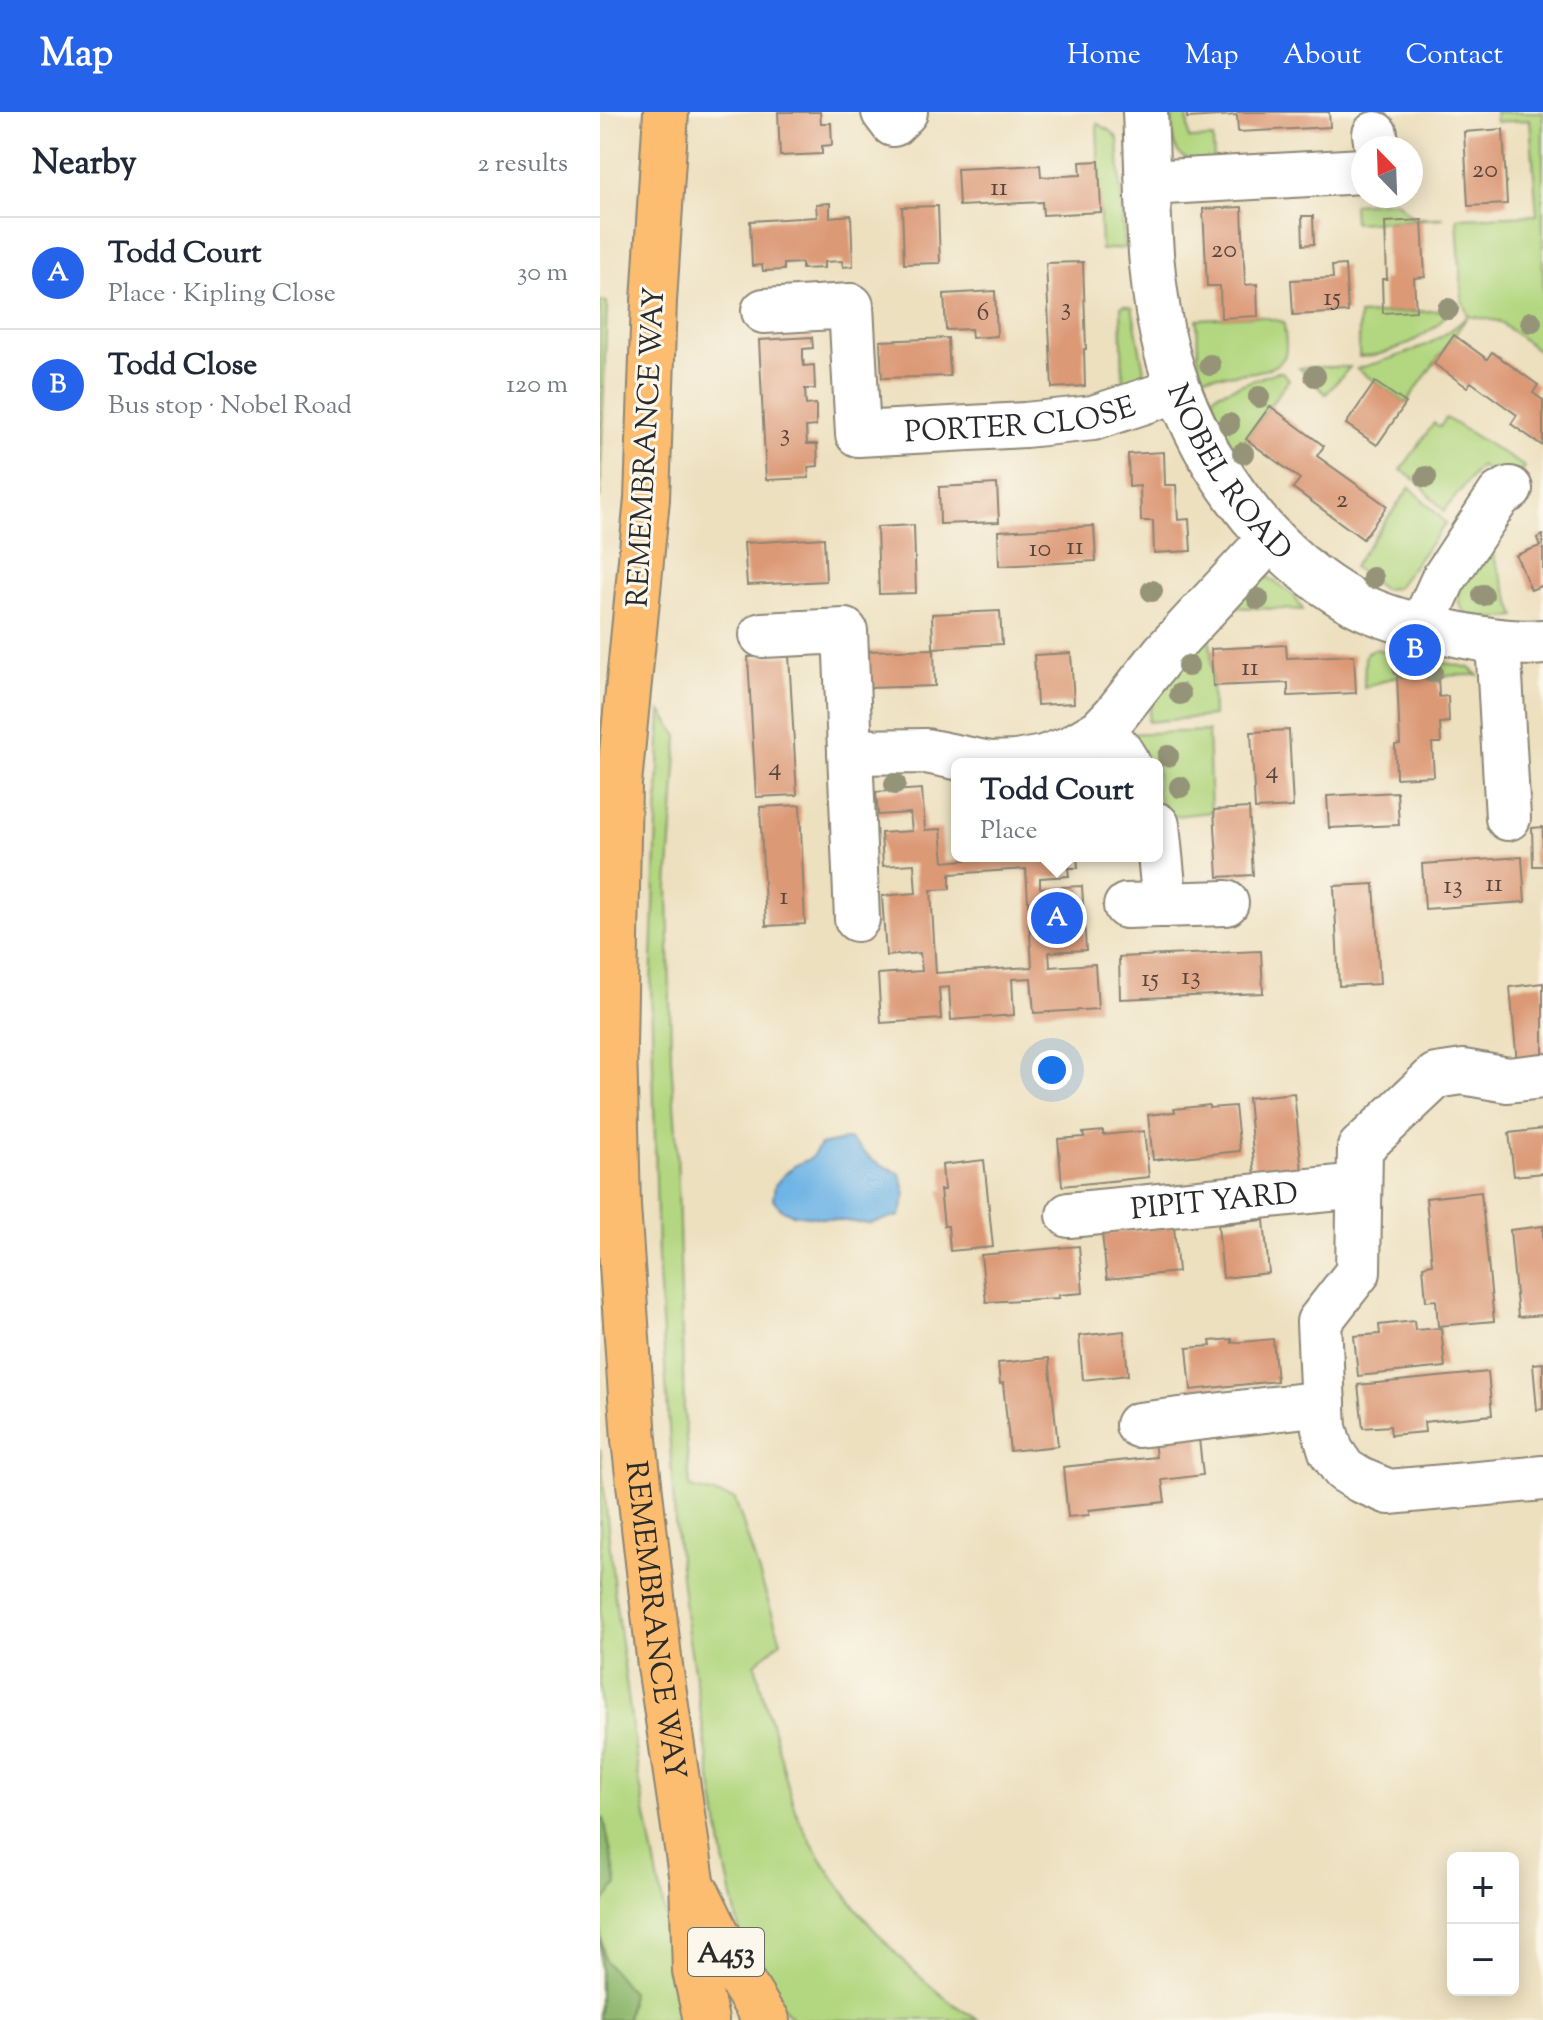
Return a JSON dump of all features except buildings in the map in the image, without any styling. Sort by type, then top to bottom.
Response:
[{"type":"highway","name":"REMEMBRANCE WAY","points":[[666,112],[654,301],[647,499],[619,783],[614,1046],[618,1206],[634,1440],[660,1666],[692,1881],[695,1971],[706,2020]]},
{"type":"highway","name":"REMEMBRANCE WAY","points":[[692,1881],[736,1972],[767,2020]]},
{"type":"street","name":"NOBEL ROAD","points":[[1145,112],[1156,301],[1166,352],[1200,438],[1232,489],[1271,538],[1332,589],[1358,604],[1422,627],[1498,641],[1543,642]]},
{"type":"street","points":[[1148,183],[1351,154]]},
{"type":"street","name":"PORTER CLOSE","points":[[764,311],[851,306],[858,434],[1093,418],[1179,390]]},
{"type":"street","points":[[1422,627],[1443,580],[1497,503]]},
{"type":"street","points":[[1043,758],[1071,748],[1100,731],[1165,652],[1271,538]]},
{"type":"street","points":[[762,635],[845,631],[857,919]]},
{"type":"street","points":[[1494,793],[1498,641]]},
{"type":"street","points":[[1100,731],[1124,758]]},
{"type":"street","points":[[849,733],[954,758]]},
{"type":"street","points":[[1152,862],[1145,906],[1226,903]]},
{"type":"street","points":[[1543,1076],[1508,1080],[1463,1072],[1436,1076],[1360,1148],[1358,1272],[1319,1322],[1324,1428],[1331,1451],[1344,1470],[1389,1492],[1543,1478]]},
{"type":"street","name":"PIPIT YARD","points":[[1069,1215],[1359,1186]]},
{"type":"street","points":[[1138,1425],[1323,1403]]},
{"type":"green space","points":[[1172,112],[1187,112],[1189,139],[1213,138],[1214,160],[1182,156],[1173,139]]},
{"type":"green space","points":[[1495,112],[1543,112],[1543,354],[1498,321],[1468,316],[1462,300],[1457,218],[1537,215],[1530,120],[1496,122]]},
{"type":"green space","points":[[1097,123],[1118,139],[1124,248],[1101,250]]},
{"type":"green space","points":[[1353,208],[1403,208],[1413,218],[1444,218],[1354,223]]},
{"type":"green space","points":[[600,301],[607,302],[600,499]]},
{"type":"green space","points":[[1121,307],[1132,307],[1144,371],[1141,379],[1128,386],[1123,383]]},
{"type":"green space","points":[[1450,310],[1435,327],[1407,344],[1388,352],[1359,357],[1359,315]]},
{"type":"green space","points":[[1258,316],[1284,322],[1286,351],[1280,362],[1260,371],[1199,376],[1197,319]]},
{"type":"green space","points":[[1468,316],[1406,403],[1357,369],[1429,344]]},
{"type":"green space","points":[[1350,367],[1326,394],[1299,368]]},
{"type":"green space","points":[[1282,372],[1289,379],[1232,458],[1208,404],[1211,398]]},
{"type":"green space","points":[[1446,418],[1525,467],[1523,471],[1495,474],[1480,466],[1444,511],[1417,481],[1401,470],[1434,423],[1440,427]]},
{"type":"green space","points":[[1410,487],[1446,523],[1396,588],[1383,589],[1353,567]]},
{"type":"green space","points":[[1490,547],[1516,616],[1491,618],[1466,615],[1459,603],[1457,592]]},
{"type":"green space","points":[[1268,577],[1294,596],[1303,610],[1230,607],[1261,580]]},
{"type":"green space","points":[[1208,629],[1213,716],[1148,722],[1151,703]]},
{"type":"green space","points":[[1374,649],[1470,668],[1478,675],[1397,676],[1364,688],[1365,658],[1367,652]]},
{"type":"green space","points":[[661,711],[678,736],[668,887],[671,1058],[677,1148],[684,1411],[690,1488],[735,1499],[781,1641],[755,1664],[790,1794],[806,1834],[846,1895],[898,1956],[953,2004],[979,2020],[794,2020],[785,2011],[742,1943],[724,1860],[686,1620],[675,1522],[658,1258],[651,988]]},
{"type":"green space","points":[[1208,731],[1211,812],[1165,817],[1163,758],[1137,758],[1122,734]]},
{"type":"green space","points":[[600,1449],[615,1598],[639,1779],[685,2020],[627,2020],[631,1992],[604,1960],[600,1907],[617,1885],[604,1819],[600,1817]]},
{"type":"green space","points":[[600,1817],[604,1819],[617,1885],[600,1907]]},
{"type":"green space","points":[[600,1929],[604,1960],[631,1992],[627,2020],[600,2020]]},
{"type":"water","points":[[849,1139],[872,1160],[900,1174],[906,1194],[900,1216],[868,1224],[792,1214],[781,1209],[773,1199],[775,1185],[782,1177],[794,1166],[811,1158],[820,1145]]},
{"type":"place","name":"Todd Close","points":[[1415,650]]},
{"type":"place","name":"Todd Court","points":[[1057,918]]}]
